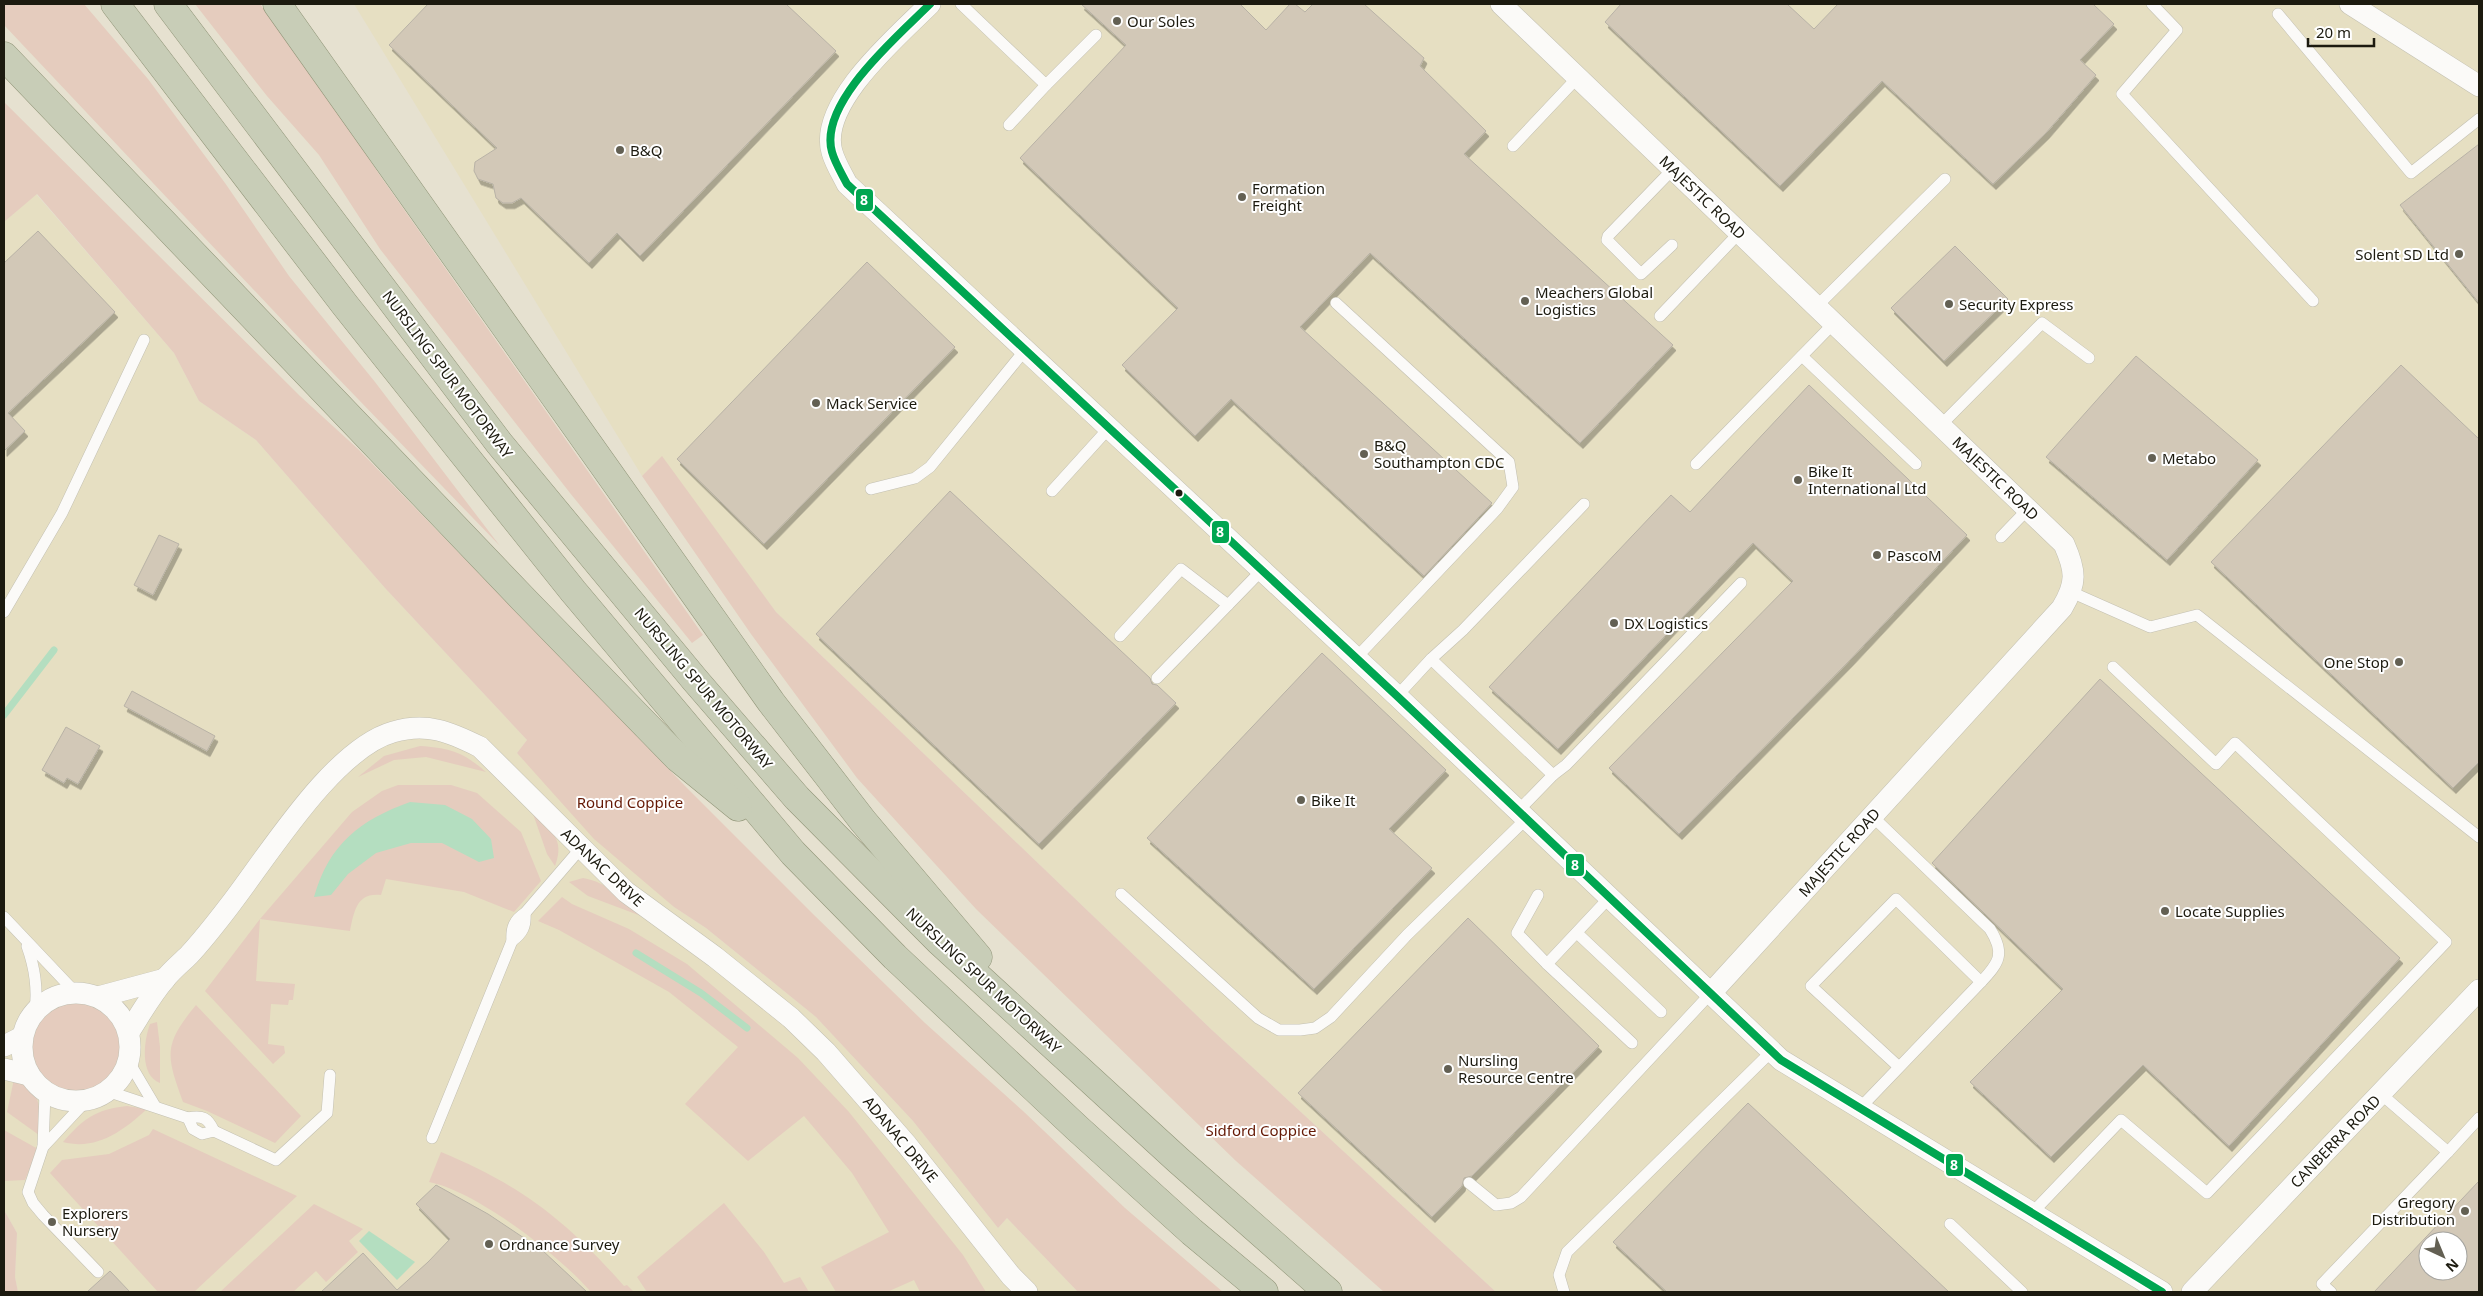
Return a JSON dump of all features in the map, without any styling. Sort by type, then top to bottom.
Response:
[{"type":"highway","points":[[116,4],[346,305],[462,452],[573,591],[793,853],[895,957],[1077,1128],[1192,1232],[1264,1292]]},
{"type":"highway","name":"NURSLING SPUR MOTORWAY","points":[[168,4],[499,443],[695,680],[797,798],[940,941],[1178,1160],[1328,1292]]},
{"type":"highway","points":[[277,4],[771,702],[863,821],[1047,1039]]},
{"type":"highway","points":[[4,56],[519,595],[678,758],[793,853]]},
{"type":"street","name":"MAJESTIC ROAD","points":[[1501,4],[2064,544],[2072,561],[2074,575],[2071,592],[2062,608],[1711,993]]},
{"type":"street","points":[[2350,4],[2479,86]]},
{"type":"street","points":[[926,5],[850,87],[831,122],[832,152],[847,184],[1397,696],[1771,1052],[1781,1060],[2162,1292]]},
{"type":"street","name":"ADANAC DRIVE","points":[[128,1032],[165,979],[190,954],[230,906],[284,831],[337,769],[367,743],[393,732],[424,726],[455,734],[480,747],[626,892],[791,1018],[826,1052],[907,1144],[1011,1276],[1027,1292]]},
{"type":"street","name":"ADANAC DRIVE","points":[[98,997],[165,979]]},
{"type":"street","name":"CANBERRA ROAD","points":[[2192,1292],[2479,990]]},
{"type":"street","points":[[75,992],[98,997],[116,1009],[128,1032],[130,1048],[129,1062],[120,1079],[107,1092],[86,1101],[65,1101],[46,1093],[29,1075],[13,1042],[35,1011],[54,996],[75,992]]},
{"type":"street","points":[[4,1069],[29,1075]]},
{"type":"lane","points":[[961,4],[1046,85]]},
{"type":"lane","points":[[2152,4],[2177,30],[2122,94],[2313,301]]},
{"type":"lane","points":[[2278,14],[2410,173],[2479,119]]},
{"type":"lane","points":[[1009,125],[1096,35]]},
{"type":"lane","points":[[1513,146],[1578,77]]},
{"type":"lane","points":[[1672,245],[1641,274],[1607,240],[1608,236],[1673,168]]},
{"type":"lane","points":[[1817,306],[1945,179]]},
{"type":"lane","points":[[1660,316],[1740,232]]},
{"type":"lane","points":[[1336,303],[1509,462],[1513,487],[1497,509],[1356,658]]},
{"type":"lane","points":[[1696,464],[1834,323]]},
{"type":"lane","points":[[1941,425],[2042,323],[2089,358]]},
{"type":"lane","points":[[4,612],[62,513],[144,340]]},
{"type":"lane","points":[[871,489],[915,478],[930,467],[1025,350]]},
{"type":"lane","points":[[1802,356],[1916,464]]},
{"type":"lane","points":[[1052,491],[1109,428]]},
{"type":"lane","points":[[1397,696],[1584,504]]},
{"type":"lane","points":[[2001,537],[2028,509]]},
{"type":"lane","points":[[1120,636],[1181,570],[1228,605]]},
{"type":"lane","points":[[1157,678],[1262,570]]},
{"type":"lane","points":[[1121,894],[1258,1018],[1279,1030],[1315,1028],[1331,1017],[1521,816],[1553,775],[1566,765],[1741,583]]},
{"type":"lane","points":[[2071,592],[2150,626],[2197,615],[2479,837]]},
{"type":"lane","points":[[1431,659],[1553,775]]},
{"type":"lane","points":[[2033,1212],[2121,1120],[2207,1193],[2446,942],[2235,743],[2216,764],[2113,667]]},
{"type":"lane","points":[[1860,1108],[1994,968],[1999,957],[1999,944],[1990,929],[1872,816]]},
{"type":"lane","points":[[432,1138],[512,941],[521,934],[526,922],[525,913],[581,848]]},
{"type":"lane","points":[[1538,895],[1517,933],[1547,964],[1632,1043]]},
{"type":"lane","points":[[1547,964],[1608,898]]},
{"type":"lane","points":[[1898,1068],[1811,986],[1896,899],[1981,982]]},
{"type":"lane","points":[[4,917],[75,992]]},
{"type":"lane","points":[[1577,933],[1661,1012]]},
{"type":"lane","points":[[25,940],[34,966],[37,993],[35,1011]]},
{"type":"lane","points":[[1470,1183],[1496,1206],[1511,1203],[1521,1197],[1711,993]]},
{"type":"lane","points":[[1564,1292],[1559,1275],[1567,1252],[1771,1052]]},
{"type":"lane","points":[[129,1062],[155,1106]]},
{"type":"lane","points":[[107,1092],[188,1118],[200,1116],[209,1120],[214,1131],[276,1160],[327,1113],[330,1075]]},
{"type":"lane","points":[[46,1093],[43,1147],[28,1192],[33,1203],[98,1272]]},
{"type":"lane","points":[[2381,1094],[2448,1152]]},
{"type":"lane","points":[[43,1147],[86,1101]]},
{"type":"lane","points":[[2331,1292],[2322,1284],[2479,1118]]},
{"type":"lane","points":[[1950,1224],[2022,1292]]},
{"type":"shaded area","points":[[354,4],[2479,4],[2479,1292],[1496,1292],[1212,1030],[776,612],[662,457],[642,476]]},
{"type":"shaded area","points":[[36,194],[174,353],[199,401],[256,440],[385,588],[527,740],[517,753],[674,907],[706,928],[816,1017],[913,1121],[998,1228],[1007,1218],[1078,1292],[18,1292],[15,1277],[17,1233],[4,1210],[4,222]]},
{"type":"shaded area","points":[[410,802],[445,805],[472,819],[491,839],[494,858],[479,862],[442,843],[411,843],[376,853],[348,874],[331,895],[314,897],[328,862],[349,836],[376,817]]},
{"type":"shaded area","points":[[369,1231],[415,1262],[397,1280],[359,1241]]},
{"type":"green space","points":[[4,4],[84,4],[148,79],[225,183],[289,276],[375,382],[500,546],[302,341],[4,25]]},
{"type":"green space","points":[[195,4],[260,4],[320,84],[379,174],[703,635],[692,643],[570,493],[380,249],[319,155],[267,96]]},
{"type":"green space","name":"Round Coppice","points":[[4,102],[300,396],[358,449],[687,788],[814,915],[925,1023],[1023,1111],[1125,1208],[1223,1292],[1078,1292],[1007,1218],[998,1228],[913,1121],[816,1017],[706,928],[674,907],[594,839],[517,753],[527,740],[385,588],[256,440],[199,401],[174,353],[37,194],[4,222]]},
{"type":"green space","name":"Sidford Coppice","points":[[662,456],[776,612],[1212,1030],[1496,1292],[1384,1292],[1236,1161],[976,909],[857,778],[751,634],[642,476]]},
{"type":"green space","points":[[420,746],[456,752],[486,772],[426,757],[394,760],[358,777],[384,756]]},
{"type":"green space","points":[[398,785],[451,785],[477,793],[521,832],[541,881],[514,912],[464,892],[386,879],[381,895],[367,897],[358,904],[350,931],[260,919],[352,812],[382,791]]},
{"type":"green space","points":[[532,811],[550,829],[557,841],[558,856],[555,866],[547,854]]},
{"type":"green space","points":[[583,878],[600,883],[608,888],[641,916],[588,896],[569,882]]},
{"type":"green space","points":[[562,897],[572,904],[629,929],[687,964],[798,1058],[849,1112],[963,1255],[986,1292],[920,1292],[914,1280],[887,1292],[836,1292],[821,1267],[889,1232],[852,1173],[804,1116],[748,1161],[685,1104],[738,1047],[669,992],[559,930],[538,921]]},
{"type":"green space","points":[[260,919],[256,981],[295,984],[293,1000],[289,1000],[288,1005],[271,1004],[268,1044],[284,1046],[285,1053],[273,1064],[205,991]]},
{"type":"green space","points":[[76,1001],[93,1005],[108,1015],[118,1030],[122,1047],[118,1064],[108,1079],[93,1089],[76,1093],[59,1089],[44,1079],[34,1064],[30,1047],[34,1030],[44,1015],[59,1005]]},
{"type":"green space","points":[[196,1005],[301,1116],[275,1143],[207,1111],[183,1102],[173,1073],[171,1051],[178,1030]]},
{"type":"green space","points":[[157,1022],[160,1047],[160,1083],[153,1079],[149,1073],[145,1056],[146,1039],[150,1024]]},
{"type":"green space","points":[[14,1079],[30,1090],[38,1101],[40,1116],[39,1135],[7,1112]]},
{"type":"green space","points":[[127,1106],[147,1109],[109,1137],[87,1144],[63,1142],[84,1121],[98,1113],[116,1107]]},
{"type":"green space","points":[[153,1129],[297,1196],[194,1292],[158,1292],[50,1173],[62,1160],[109,1154],[149,1135]]},
{"type":"green space","points":[[4,1130],[38,1149],[25,1180],[4,1181]]},
{"type":"green space","points":[[441,1152],[495,1178],[541,1207],[583,1242],[624,1286],[627,1285],[634,1292],[591,1292],[559,1260],[516,1226],[470,1198],[429,1182]]},
{"type":"green space","points":[[724,1203],[764,1252],[784,1283],[800,1277],[809,1292],[647,1292],[637,1277]]},
{"type":"green space","points":[[314,1204],[363,1229],[349,1241],[358,1252],[326,1282],[316,1271],[293,1292],[220,1292]]},
{"type":"green space","points":[[4,1210],[17,1233],[15,1277],[18,1292],[4,1292]]},
{"type":"building","name":"B&Q","points":[[428,4],[786,4],[836,51],[640,256],[617,233],[589,263],[521,198],[512,203],[503,203],[496,198],[493,184],[478,179],[474,171],[475,162],[497,148],[389,45]]},
{"type":"building","name":"Formation Freight","points":[[1081,4],[1240,4],[1266,30],[1290,4],[1295,4],[1305,12],[1313,4],[1364,4],[1424,58],[1420,66],[1486,131],[1464,154],[1673,345],[1580,443],[1370,253],[1300,327],[1492,503],[1424,576],[1231,399],[1195,436],[1122,365],[1178,308],[1020,158],[1126,45]]},
{"type":"building","points":[[1621,4],[1787,4],[1814,29],[1838,4],[2093,4],[2114,24],[2080,60],[2096,75],[2046,133],[1993,184],[1882,81],[1780,186],[1605,22]]},
{"type":"building","name":"Solent SD Ltd","points":[[2479,144],[2479,303],[2400,205]]},
{"type":"building","points":[[38,231],[115,312],[8,413],[25,431],[4,451],[4,263]]},
{"type":"building","name":"Security Express","points":[[1955,246],[2008,299],[1944,361],[1891,308]]},
{"type":"building","name":"Mack Service","points":[[867,262],[955,347],[764,544],[677,459]]},
{"type":"building","name":"Metabo","points":[[2136,356],[2258,460],[2167,560],[2046,457]]},
{"type":"building","name":"One Stop","points":[[2401,365],[2479,439],[2479,762],[2453,788],[2211,562]]},
{"type":"building","points":[[1809,385],[1967,535],[1849,661],[1679,834],[1609,768],[1793,581],[1753,543],[1558,749],[1489,687],[1671,495],[1690,512]]},
{"type":"building","points":[[950,491],[1150,678],[1152,684],[1157,685],[1176,703],[1039,844],[816,634]]},
{"type":"building","points":[[159,535],[179,544],[153,595],[134,585]]},
{"type":"building","name":"Bike It","points":[[1322,653],[1446,770],[1389,829],[1432,868],[1314,989],[1147,838]]},
{"type":"building","name":"Locate Supplies","points":[[2100,679],[2400,958],[2229,1146],[2143,1065],[2051,1157],[1970,1082],[2063,989],[1932,863]]},
{"type":"building","points":[[132,691],[215,736],[207,751],[124,706]]},
{"type":"building","points":[[66,727],[100,746],[78,784],[67,778],[64,783],[42,770]]},
{"type":"building","name":"Nursling Resource Centre","points":[[1468,918],[1599,1046],[1472,1176],[1464,1178],[1462,1186],[1432,1217],[1298,1093]]},
{"type":"building","points":[[1748,1103],[1949,1292],[1667,1292],[1613,1242]]},
{"type":"building","name":"Gregory Distribution","points":[[2479,1181],[2479,1292],[2374,1292],[2418,1245],[2418,1281],[2468,1281],[2468,1231],[2432,1231]]},
{"type":"building","name":"Ordnance Survey","points":[[436,1185],[488,1214],[542,1250],[587,1292],[321,1292],[363,1253],[397,1290],[428,1262],[450,1239],[416,1204]]},
{"type":"building","points":[[110,1271],[130,1292],[87,1292]]},
{"type":"waterway","points":[[4,715],[54,650]]},
{"type":"waterway","points":[[636,953],[701,993],[747,1028]]},
{"type":"transit line","name":"8","points":[[930,4],[881,52],[848,92],[837,113],[831,133],[832,152],[847,184],[1397,696],[1781,1060],[2162,1292]]},
{"type":"place","name":"Our Soles","points":[[1117,21]]},
{"type":"place","name":"B&Q","points":[[620,150]]},
{"type":"place","name":"Formation Freight","points":[[1242,197]]},
{"type":"place","name":"Solent SD Ltd","points":[[2459,254]]},
{"type":"place","name":"Meachers Global Logistics","points":[[1525,301]]},
{"type":"place","name":"Security Express","points":[[1949,304]]},
{"type":"place","name":"Mack Service","points":[[816,403]]},
{"type":"place","name":"B&Q Southampton CDC","points":[[1364,454]]},
{"type":"place","name":"Metabo","points":[[2152,458]]},
{"type":"place","name":"Bike It International Ltd","points":[[1798,480]]},
{"type":"place","name":"PascoM","points":[[1877,555]]},
{"type":"place","name":"DX Logistics","points":[[1614,623]]},
{"type":"place","name":"One Stop","points":[[2399,662]]},
{"type":"place","name":"Bike It","points":[[1301,800]]},
{"type":"place","name":"Locate Supplies","points":[[2165,911]]},
{"type":"place","name":"Nursling Resource Centre","points":[[1448,1069]]},
{"type":"place","name":"Gregory Distribution","points":[[2465,1211]]},
{"type":"place","name":"Explorers Nursery","points":[[52,1222]]},
{"type":"place","name":"Ordnance Survey","points":[[489,1244]]}]
